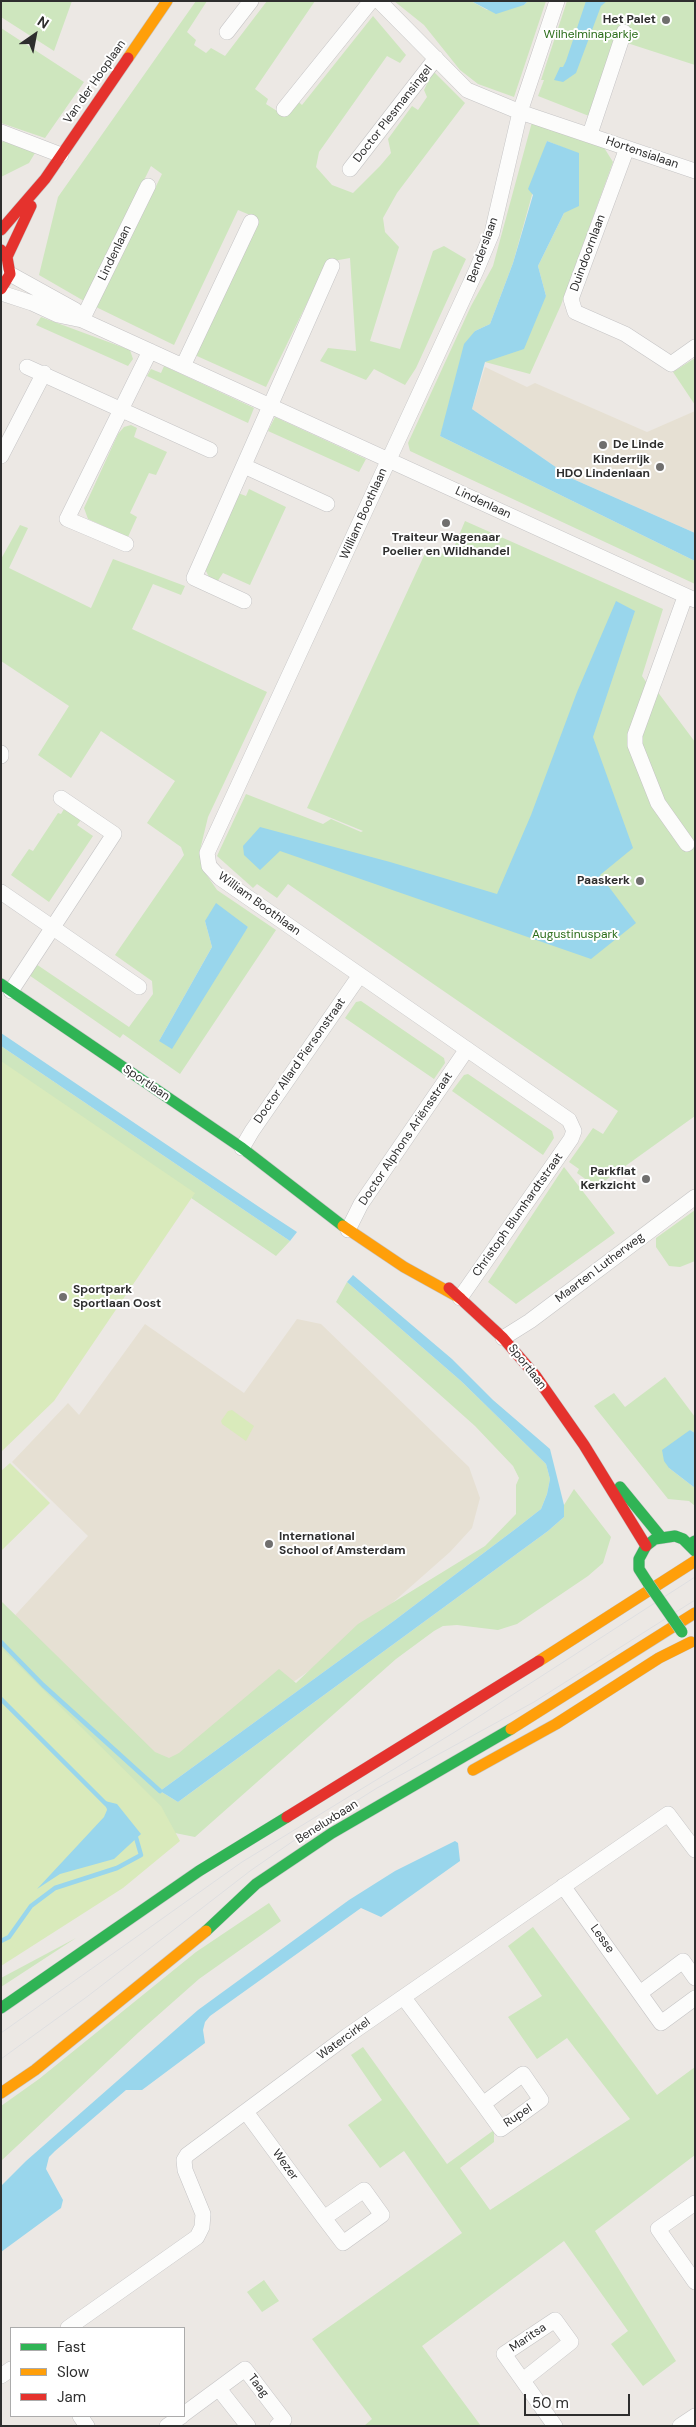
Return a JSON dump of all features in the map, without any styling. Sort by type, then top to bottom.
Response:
[{"type":"main road","name":"Van der Hooplaan","points":[[4,254],[45,179],[167,1]]},
{"type":"main road","name":"Van der Hooplaan","points":[[1,230],[45,179]]},
{"type":"main road","points":[[1,289],[10,274],[4,254]]},
{"type":"main road","name":"Sportlaan","points":[[6,987],[242,1148],[281,1176],[319,1209],[355,1224]]},
{"type":"main road","name":"Sportlaan","points":[[281,1176],[337,1206],[404,1267],[460,1298]]},
{"type":"main road","name":"Sportlaan","points":[[420,1263],[440,1278],[503,1338],[534,1375],[584,1445],[646,1546]]},
{"type":"main road","name":"Sportlaan","points":[[584,1445],[661,1537]]},
{"type":"main road","points":[[460,1777],[556,1724],[659,1658],[693,1643],[641,1580],[639,1559],[646,1546],[661,1537],[675,1536],[693,1545]]},
{"type":"main road","name":"Beneluxbaan","points":[[1,2008],[199,1870],[487,1694],[695,1561]]},
{"type":"main road","name":"Beneluxbaan","points":[[1,2093],[35,2070],[222,1918],[256,1884],[332,1833],[555,1703],[695,1614]]},
{"type":"main road","points":[[199,1870],[223,1843]]},
{"type":"main road","points":[[222,1918],[254,1902]]},
{"type":"street","points":[[227,32],[251,1]]},
{"type":"street","points":[[284,109],[371,1]]},
{"type":"street","name":"Doctor Plesmansingel","points":[[379,1],[467,90],[520,112]]},
{"type":"street","name":"Benderslaan","points":[[388,459],[459,309],[492,232],[520,112],[557,1]]},
{"type":"street","name":"Hortensialaan","points":[[590,134],[624,32]]},
{"type":"street","name":"Doctor Plesmansingel","points":[[350,169],[436,58]]},
{"type":"street","name":"Hortensialaan","points":[[520,112],[590,134],[695,171]]},
{"type":"street","points":[[1,132],[61,155]]},
{"type":"street","name":"Duindoornlaan","points":[[627,148],[571,300],[575,312],[625,334],[671,364],[695,347]]},
{"type":"street","name":"Lindenlaan","points":[[82,320],[148,186]]},
{"type":"street","points":[[183,366],[250,222]]},
{"type":"street","points":[[244,600],[194,578],[272,406],[332,266]]},
{"type":"street","name":"Lindenlaan","points":[[10,274],[75,310],[82,320]]},
{"type":"street","name":"Lindenlaan","points":[[1,293],[32,303],[58,315],[82,320],[690,598]]},
{"type":"street","points":[[126,544],[67,519],[120,408],[150,351]]},
{"type":"street","points":[[27,366],[210,450]]},
{"type":"street","points":[[1,456],[44,373]]},
{"type":"street","name":"William Boothlaan","points":[[388,459],[207,853],[209,866],[220,878],[569,1120],[574,1131]]},
{"type":"street","points":[[244,466],[327,504]]},
{"type":"street","points":[[687,844],[658,803],[635,745],[638,726],[690,598]]},
{"type":"street","name":"Sportlaan","points":[[6,987],[52,927],[114,834],[61,798]]},
{"type":"street","points":[[1,892],[139,987]]},
{"type":"street","name":"Doctor Allard Piersonstraat","points":[[242,1148],[360,975]]},
{"type":"street","name":"Doctor Alphons Ariënsstraat","points":[[355,1224],[361,1204],[467,1049]]},
{"type":"street","name":"Christoph Blumhardtstraat","points":[[460,1298],[571,1139],[574,1131]]},
{"type":"street","name":"Maarten Lutherweg","points":[[503,1338],[530,1321],[695,1197]]},
{"type":"street","name":"Watercirkel","points":[[69,2327],[197,2237],[202,2226],[203,2214],[185,2170],[184,2160],[187,2154],[347,2036],[668,1814],[695,1850]]},
{"type":"street","name":"Lesse","points":[[563,1886],[661,2023],[695,1998]]},
{"type":"street","points":[[640,1993],[683,1961],[695,1978]]},
{"type":"street","points":[[404,1998],[483,2104]]},
{"type":"street","name":"Wezer","points":[[246,2112],[324,2218]]},
{"type":"street","points":[[695,2203],[658,2229],[690,2264],[695,2282]]},
{"type":"street","name":"Taag","points":[[185,2414],[245,2369],[284,2420],[276,2426]]},
{"type":"street","points":[[523,2380],[555,2426]]},
{"type":"street","points":[[220,2389],[248,2426]]},
{"type":"street","points":[[680,2426],[695,2416]]},
{"type":"street","name":"Taag","points":[[168,2426],[180,2417]]},
{"type":"shaded area","points":[[485,367],[527,387],[535,383],[647,432],[695,411],[695,533],[573,479],[472,409]]},
{"type":"shaded area","name":"International School of Amsterdam","points":[[297,1319],[321,1324],[469,1467],[480,1498],[472,1528],[450,1552],[339,1650],[160,1775],[7,1624],[88,1536],[12,1462],[68,1403],[79,1415],[145,1324],[244,1393]]},
{"type":"green space","points":[[1,1],[72,1],[54,51],[1,17]]},
{"type":"green space","points":[[196,1],[207,1],[187,32],[196,40],[194,45],[206,53],[211,48],[225,56],[267,1],[315,1],[255,89],[268,99],[266,104],[277,111],[290,94],[302,105],[373,16],[406,55],[400,63],[387,56],[319,152],[316,167],[332,185],[353,193],[391,153],[388,139],[412,106],[418,110],[427,97],[424,90],[433,71],[465,103],[397,193],[383,218],[385,232],[399,247],[370,341],[400,349],[433,251],[444,246],[466,259],[416,368],[405,385],[374,369],[366,380],[320,361],[328,348],[356,351],[350,258],[327,262],[266,387],[188,352],[250,215],[238,210],[174,345],[96,307],[162,174],[151,166],[84,301],[39,275],[58,197]]},
{"type":"green space","points":[[394,1],[471,1],[487,10],[524,5],[528,1],[546,1],[514,97],[478,84],[460,70],[424,25]]},
{"type":"green space","name":"Wilhelminaparkje","points":[[567,1],[695,1],[695,65],[621,41],[589,116],[538,96],[544,80],[541,80]]},
{"type":"green space","points":[[1,28],[84,82],[45,138],[1,123]]},
{"type":"green space","points":[[532,122],[603,146],[613,162],[561,305],[530,374],[485,362],[546,296],[538,266],[564,213],[579,154],[547,141],[513,263],[490,324],[475,331],[440,436],[695,561],[695,584],[410,451],[408,443],[471,306],[493,266]]},
{"type":"green space","points":[[4,140],[35,153],[29,163],[1,177],[1,143]]},
{"type":"green space","points":[[41,317],[130,350],[133,359],[128,366],[36,325]]},
{"type":"green space","points":[[695,358],[695,405],[673,372]]},
{"type":"green space","points":[[164,366],[254,408],[248,423],[147,376],[151,369],[161,373]]},
{"type":"green space","points":[[275,417],[366,459],[359,472],[268,431]]},
{"type":"green space","points":[[131,425],[137,428],[134,437],[167,452],[156,475],[149,473],[130,513],[137,517],[128,537],[88,519],[84,508],[118,434],[124,427]]},
{"type":"green space","points":[[249,489],[286,507],[250,585],[223,573],[217,582],[210,579],[203,565],[238,493],[246,496]]},
{"type":"green space","name":"Augustinuspark","points":[[465,521],[663,609],[642,676],[651,689],[654,687],[695,742],[695,1116],[599,1185],[588,1181],[577,1173],[579,1169],[569,1162],[593,1128],[603,1134],[618,1111],[288,884],[277,898],[257,884],[253,888],[217,856],[246,794],[323,824],[331,819],[361,832],[363,831],[307,808],[428,547],[450,557]]},
{"type":"green space","points":[[20,525],[28,528],[9,568],[91,608],[113,559],[185,586],[181,595],[153,584],[132,629],[267,692],[208,817],[200,850],[206,874],[217,890],[276,930],[180,1074],[123,1034],[120,1038],[26,973],[33,962],[129,1027],[153,994],[152,981],[115,955],[184,855],[181,847],[147,823],[175,781],[101,731],[71,778],[38,755],[69,706],[1,661],[1,559]],"holes":[[[205,921],[248,927],[159,1041],[212,947]]]},
{"type":"green space","points":[[64,809],[81,820],[77,825],[93,836],[49,902],[11,875],[29,849],[33,851],[58,813],[61,814]]},
{"type":"green space","points":[[361,1001],[444,1058],[445,1063],[434,1079],[345,1018],[356,1002]]},
{"type":"green space","points":[[1,1046],[290,1241],[276,1256],[1,1068]]},
{"type":"green space","name":"Sportpark Sportlaan Oost","points":[[1,1061],[195,1193],[54,1401],[1,1452]]},
{"type":"green space","points":[[468,1074],[552,1131],[554,1138],[543,1155],[452,1091],[464,1075]]},
{"type":"green space","points":[[564,1167],[615,1233],[516,1304],[488,1282]]},
{"type":"green space","points":[[695,1210],[695,1261],[680,1267],[669,1266],[656,1247],[656,1238]]},
{"type":"green space","points":[[347,1282],[461,1381],[546,1464],[550,1479],[547,1494],[541,1509],[518,1527],[395,1620],[160,1791],[178,1802],[189,1794],[548,1531],[564,1517],[564,1505],[574,1489],[611,1537],[603,1563],[588,1576],[517,1624],[498,1630],[457,1625],[443,1626],[434,1631],[396,1659],[195,1837],[170,1832],[1,1656],[1,1601],[155,1752],[169,1758],[179,1753],[279,1669],[296,1683],[358,1624],[485,1546],[516,1514],[516,1485],[519,1478],[513,1466],[475,1426],[336,1302]]},
{"type":"green space","points":[[665,1377],[695,1417],[695,1433],[690,1430],[669,1468],[695,1488],[695,1506],[689,1501],[668,1499],[594,1406],[614,1393],[625,1407]]},
{"type":"green space","points":[[232,1410],[254,1426],[246,1441],[222,1424],[221,1421],[228,1411]]},
{"type":"green space","points":[[10,1463],[50,1503],[1,1551],[1,1471]]},
{"type":"green space","points":[[1,1648],[161,1806],[180,1841],[123,1888],[1,1966]]},
{"type":"green space","points":[[269,1903],[281,1921],[199,1979],[139,2032],[1,2161],[1,2106],[39,2079],[196,1952]]},
{"type":"green space","points":[[533,1927],[657,2095],[695,2067],[695,2155],[595,2231],[676,2361],[643,2386],[611,2344],[628,2331],[564,2241],[422,2346],[481,2426],[364,2426],[372,2419],[312,2339],[462,2233],[404,2151],[380,2168],[348,2125],[382,2100],[351,2055],[363,2047],[447,2164],[494,2130],[494,2142],[460,2168],[490,2210],[630,2119],[567,2038],[537,2059],[508,2017],[542,1996],[508,1946]]},
{"type":"green space","points":[[76,1938],[1,1987],[1,1978]]},
{"type":"green space","points":[[264,2280],[279,2301],[262,2312],[247,2292]]},
{"type":"water","points":[[471,1],[528,1],[524,5],[496,14]]},
{"type":"water","points":[[586,1],[607,1],[601,6],[576,73],[563,82],[554,80],[560,67],[563,67],[566,61]]},
{"type":"water","points":[[547,141],[579,153],[579,206],[564,213],[538,266],[546,296],[524,349],[485,362],[472,409],[573,479],[695,533],[695,561],[440,436],[464,344],[475,331],[490,324],[513,263],[533,195],[528,189]]},
{"type":"water","points":[[616,601],[635,611],[593,737],[633,848],[600,875],[636,923],[591,959],[280,851],[260,870],[244,855],[243,846],[260,827],[390,862],[497,894],[531,815],[577,692]]},
{"type":"water","points":[[216,903],[248,927],[172,1049],[159,1041],[212,947],[205,921]]},
{"type":"water","points":[[1,1033],[297,1232],[290,1241],[1,1046]]},
{"type":"water","points":[[353,1275],[452,1359],[493,1400],[550,1449],[564,1505],[564,1517],[548,1531],[178,1802],[160,1791],[395,1620],[518,1527],[541,1509],[547,1494],[550,1479],[546,1464],[461,1381],[347,1282]]},
{"type":"water","points":[[690,1430],[695,1433],[695,1488],[669,1468],[664,1461],[662,1450]]},
{"type":"water","points":[[105,1801],[117,1804],[141,1834],[114,1859],[60,1874],[37,1889],[104,1817],[107,1810]]},
{"type":"water","points":[[455,1841],[458,1843],[460,1861],[381,1917],[361,1908],[210,2016],[205,2022],[203,2030],[205,2043],[142,2090],[126,2090],[55,2151],[49,2157],[46,2169],[63,2200],[61,2208],[1,2252],[1,2186],[26,2161],[198,2010],[349,1900],[395,1871]]},
{"type":"waterway","points":[[1,1642],[43,1685],[160,1791]]},
{"type":"waterway","points":[[1,1699],[109,1807]]},
{"type":"waterway","points":[[1,1941],[9,1937],[31,1906],[55,1888],[117,1868],[141,1855],[135,1834]]},
{"type":"tram line","points":[[1,2033],[242,1862],[458,1730],[695,1577]]},
{"type":"tram line","points":[[1,2059],[88,1996],[250,1871],[299,1837],[377,1788],[534,1702],[695,1600]]},
{"type":"traffic: fast","points":[[1,984],[242,1148],[343,1226]]},
{"type":"traffic: fast","points":[[620,1487],[661,1537]]},
{"type":"traffic: fast","points":[[648,1583],[639,1569],[639,1559],[646,1546],[655,1539],[675,1536],[683,1539],[695,1551]]},
{"type":"traffic: fast","points":[[690,1544],[695,1541]]},
{"type":"traffic: fast","points":[[648,1583],[682,1632]]},
{"type":"traffic: fast","points":[[206,1931],[256,1884],[332,1833],[511,1729]]},
{"type":"traffic: fast","points":[[1,2008],[199,1871],[287,1817]]},
{"type":"traffic: slow","points":[[128,58],[167,1]]},
{"type":"traffic: slow","points":[[343,1226],[404,1267],[460,1298]]},
{"type":"traffic: slow","points":[[539,1661],[695,1561]]},
{"type":"traffic: slow","points":[[511,1729],[695,1613]]},
{"type":"traffic: slow","points":[[473,1770],[556,1724],[659,1658],[691,1642]]},
{"type":"traffic: slow","points":[[1,2093],[35,2070],[206,1931]]},
{"type":"traffic: jam","points":[[1,230],[45,179],[128,58]]},
{"type":"traffic: jam","points":[[7,257],[31,206]]},
{"type":"traffic: jam","points":[[1,250],[7,257],[10,274],[1,289]]},
{"type":"traffic: jam","points":[[449,1288],[503,1338],[535,1375],[584,1445],[646,1546]]},
{"type":"traffic: jam","points":[[287,1817],[539,1661]]},
{"type":"place","name":"Het Palet","points":[[666,20]]},
{"type":"place","name":"De Linde","points":[[603,445]]},
{"type":"place","name":"Kinderrijk HDO Lindenlaan","points":[[660,467]]},
{"type":"place","name":"Traiteur Wagenaar Poelier en Wildhandel","points":[[446,523]]},
{"type":"place","name":"Paaskerk","points":[[640,881]]},
{"type":"place","name":"Parkflat Kerkzicht","points":[[646,1179]]},
{"type":"place","name":"Sportpark Sportlaan Oost","points":[[63,1297]]},
{"type":"place","name":"International School of Amsterdam","points":[[269,1544]]}]
